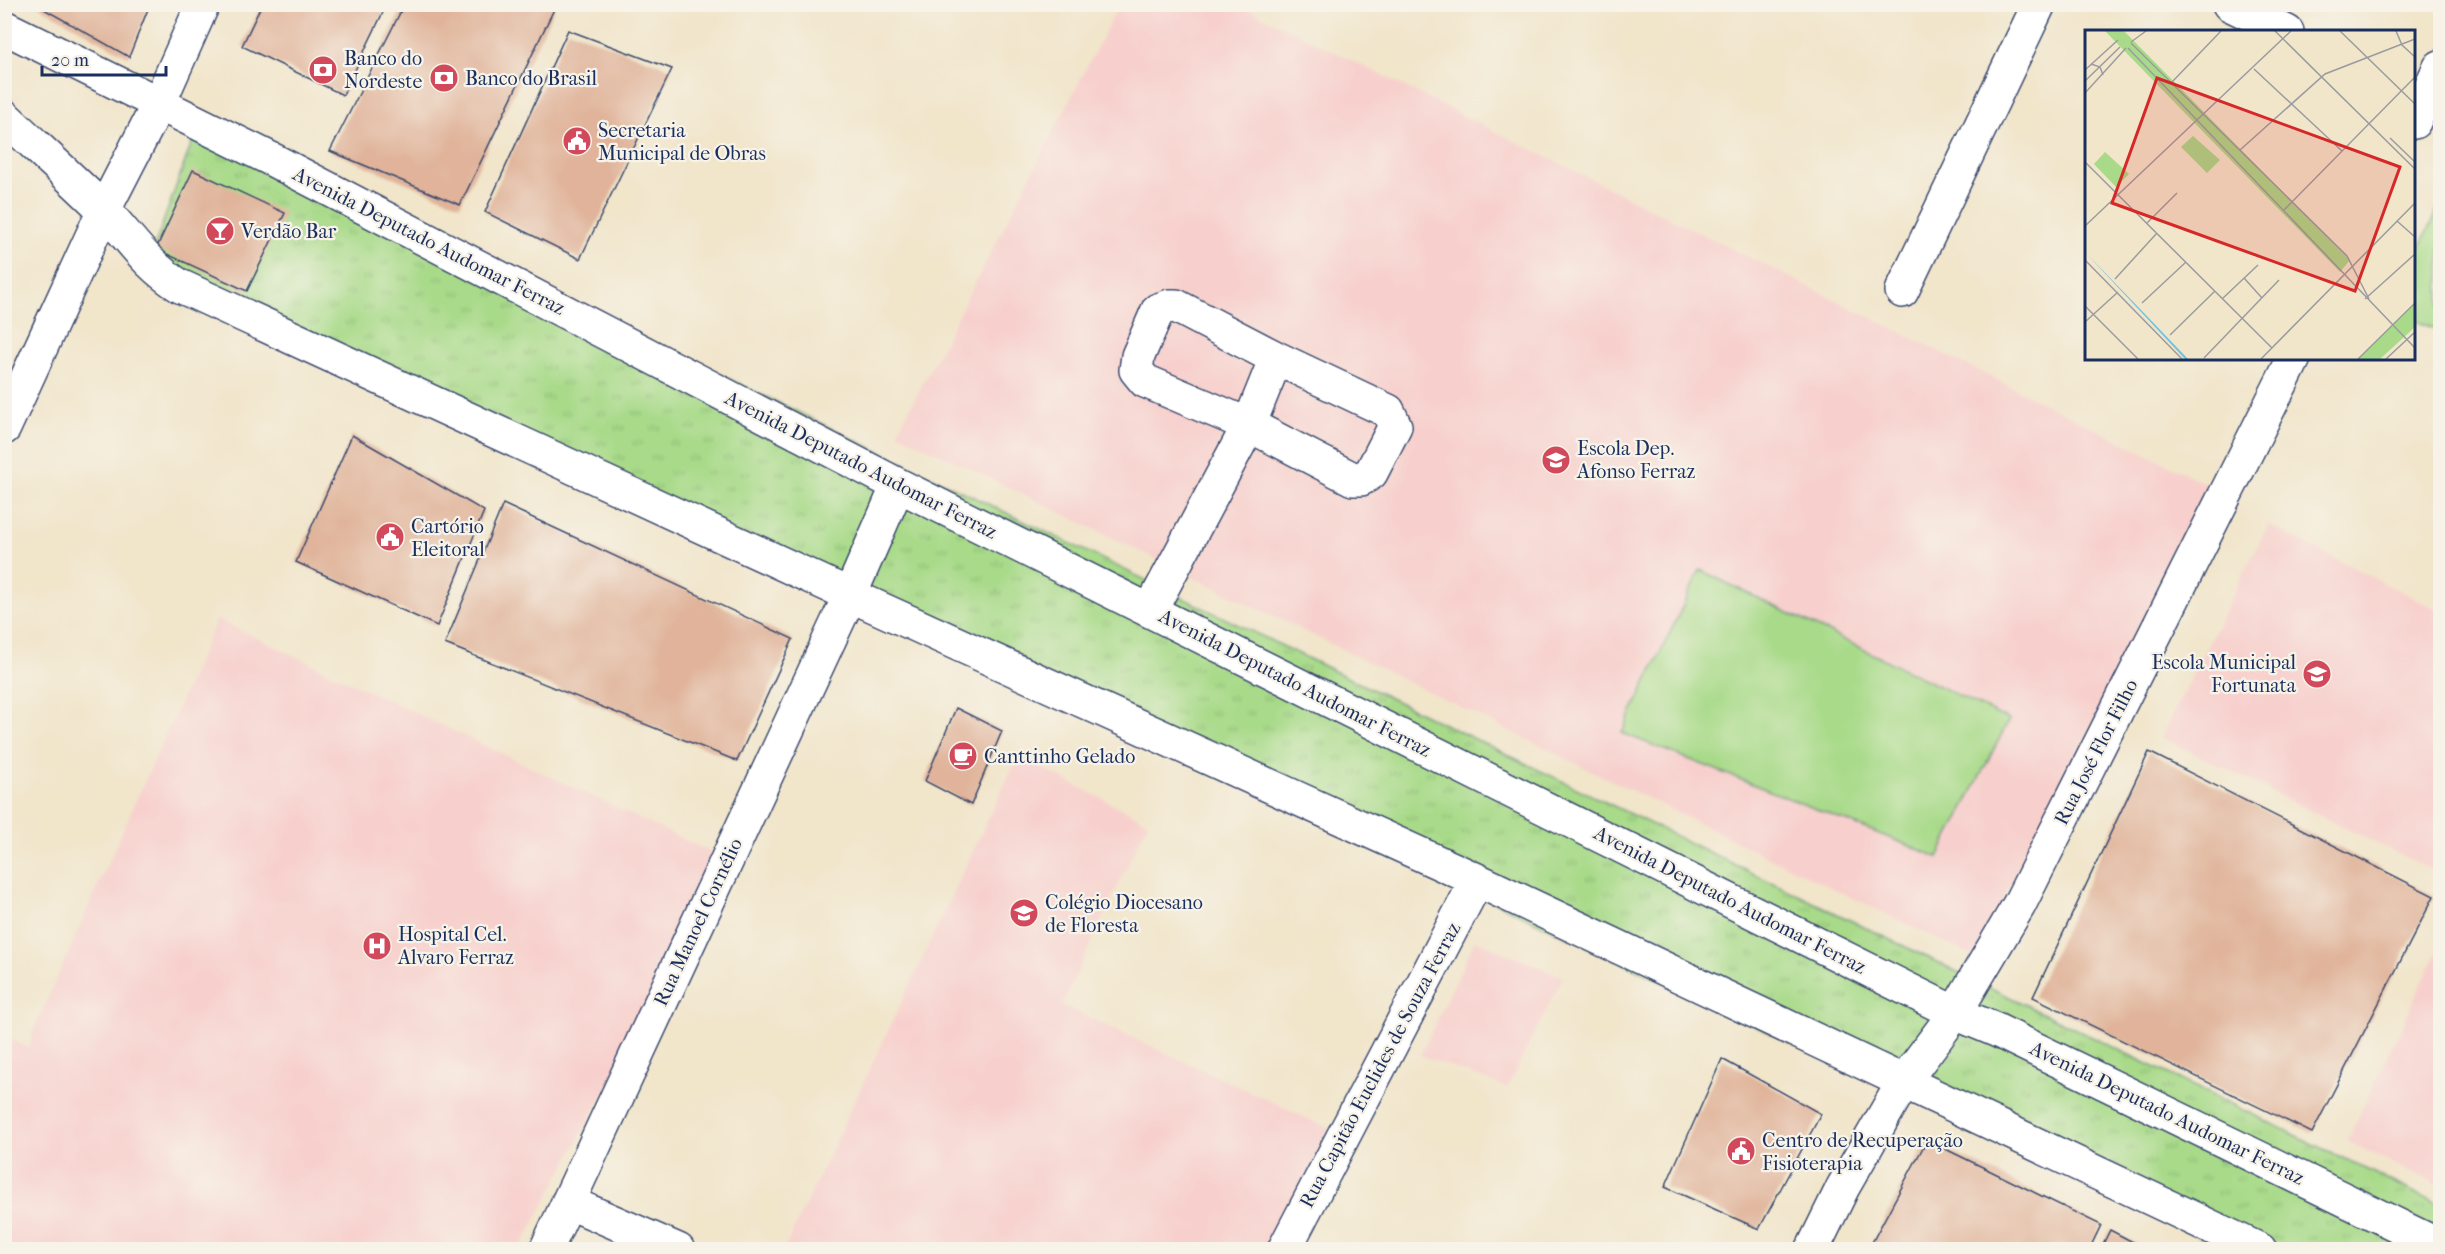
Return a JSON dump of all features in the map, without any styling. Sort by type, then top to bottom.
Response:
[{"type":"street","points":[[4,428],[104,210],[158,105],[203,4]]},
{"type":"street","points":[[1902,291],[2039,4]]},
{"type":"street","points":[[2229,4],[2284,30]]},
{"type":"street","name":"Avenida Deputado Audomar Ferraz","points":[[4,27],[273,160],[898,485],[1955,1013],[1996,1030],[2440,1246]]},
{"type":"street","points":[[4,116],[104,210],[159,272],[180,286],[850,595],[1477,880],[2260,1250]]},
{"type":"street","points":[[1170,306],[1176,306],[1276,358],[1388,411],[1395,426],[1371,473],[1361,479],[1353,479],[1249,425],[1145,381],[1136,370],[1138,356],[1158,310],[1170,306]]},
{"type":"street","points":[[1150,610],[1249,425],[1276,358]]},
{"type":"street","name":"Rua José Flor Filho","points":[[1812,1250],[1843,1187],[1904,1081],[1955,1013],[2019,905],[2293,360]]},
{"type":"street","name":"Rua Manoel Cornélio","points":[[546,1250],[850,595],[898,485]]},
{"type":"street","name":"Rua Capitão Euclides de Souza Ferraz","points":[[1284,1250],[1477,880]]},
{"type":"street","points":[[568,1202],[678,1250]]},
{"type":"shaded area","name":"Escola Dep. Afonso Ferraz","points":[[1238,4],[2215,488],[1974,957],[897,433],[1119,5]]},
{"type":"shaded area","name":"Escola Municipal Fortunata","points":[[2268,525],[2440,611],[2439,874],[2161,737]]},
{"type":"shaded area","name":"Hospital Cel. Alvaro Ferraz","points":[[217,619],[729,861],[520,1249],[5,1249],[4,1036],[29,1048],[33,1031]]},
{"type":"shaded area","name":"Colégio Diocesano de Floresta","points":[[1018,756],[1148,822],[1062,1005],[1331,1129],[1274,1249],[784,1250]]},
{"type":"shaded area","points":[[1475,940],[1563,977],[1507,1088],[1420,1055]]},
{"type":"shaded area","points":[[2440,946],[2440,1186],[2347,1141]]},
{"type":"green space","points":[[199,123],[2440,1205],[2440,1249],[2226,1249],[148,264]]},
{"type":"green space","points":[[2440,204],[2440,331],[2415,320],[2415,257]]},
{"type":"green space","points":[[1700,570],[2009,720],[1938,857],[1622,733]]},
{"type":"building","points":[[35,4],[150,4],[129,57]]},
{"type":"building","name":"Banco do Nordeste","points":[[262,4],[387,4],[343,95],[242,46]]},
{"type":"building","name":"Banco do Brasil","points":[[404,5],[556,5],[460,205],[330,151]]},
{"type":"building","name":"Secretaria Municipal de Obras","points":[[568,30],[672,69],[580,259],[485,212]]},
{"type":"building","name":"Verdão Bar","points":[[193,170],[285,213],[247,291],[156,249]]},
{"type":"building","name":"Cartório Eleitoral","points":[[352,435],[484,511],[437,626],[296,562]]},
{"type":"building","points":[[503,504],[793,639],[737,761],[445,644]]},
{"type":"building","name":"Canttinho Gelado","points":[[956,708],[1002,731],[971,805],[925,781]]},
{"type":"building","points":[[2149,752],[2434,896],[2312,1133],[2033,997]]},
{"type":"building","name":"Centro de Recuperação Fisioterapia","points":[[1722,1059],[1821,1114],[1759,1229],[1665,1187]]},
{"type":"building","points":[[1927,1140],[2101,1225],[2089,1250],[1868,1250]]},
{"type":"building","points":[[2110,1230],[2148,1250],[2100,1250]]},
{"type":"place","name":"Banco do Nordeste","points":[[323,70]]},
{"type":"place","name":"Banco do Brasil","points":[[444,78]]},
{"type":"place","name":"Secretaria Municipal de Obras","points":[[577,141]]},
{"type":"place","name":"Verdão Bar","points":[[220,231]]},
{"type":"place","name":"Escola Dep. Afonso Ferraz","points":[[1556,460]]},
{"type":"place","name":"Cartório Eleitoral","points":[[390,537]]},
{"type":"place","name":"Escola Municipal Fortunata","points":[[2317,674]]},
{"type":"place","name":"Canttinho Gelado","points":[[963,756]]},
{"type":"place","name":"Colégio Diocesano de Floresta","points":[[1024,913]]},
{"type":"place","name":"Hospital Cel. Alvaro Ferraz","points":[[377,946]]},
{"type":"place","name":"Centro de Recuperação Fisioterapia","points":[[1741,1151]]}]
